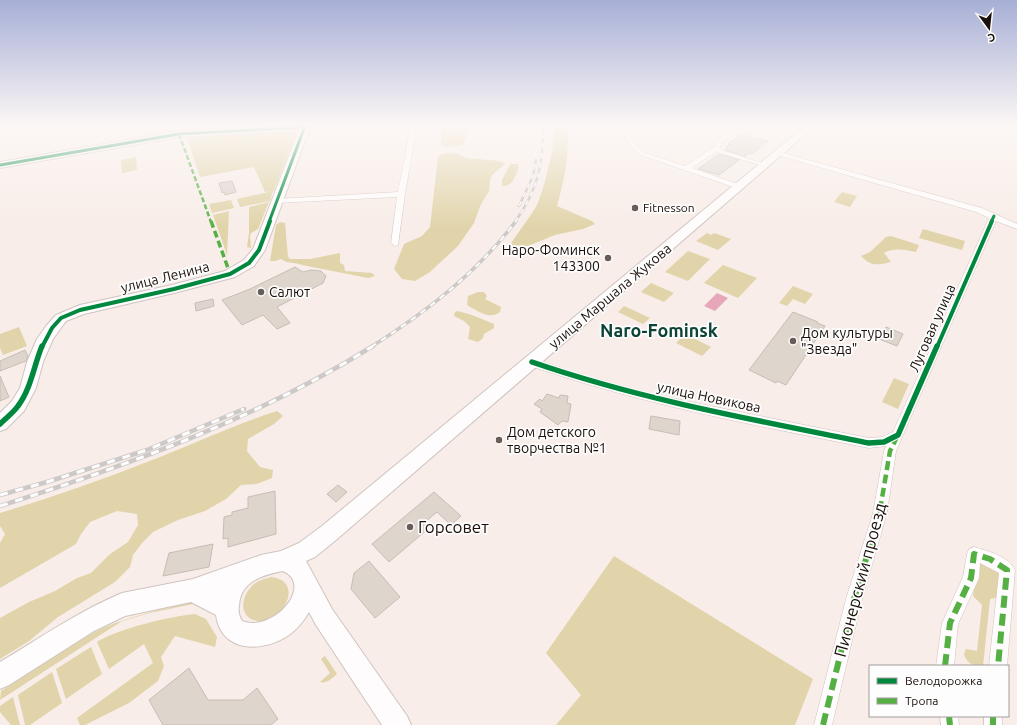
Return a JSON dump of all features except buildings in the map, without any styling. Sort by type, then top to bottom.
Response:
[{"type":"main road","points":[[0,165],[30,160]]},
{"type":"main road","name":"улица Ленина","points":[[0,424],[18,406],[28,388],[35,362],[45,339],[52,328],[62,318],[85,308],[230,274],[248,263],[260,250],[276,201],[292,160]]},
{"type":"main road","name":"улица Маршала Жукова","points":[[283,561],[307,550],[772,160]]},
{"type":"main road","points":[[248,571],[238,580],[230,592],[226,608],[229,623],[234,629],[240,633],[257,635],[266,633],[284,624],[291,618],[301,602],[305,580],[307,550]]},
{"type":"main road","points":[[0,676],[86,623],[122,605],[193,590],[270,563],[283,561],[297,567],[324,617],[398,725]]},
{"type":"main road","points":[[193,590],[226,608]]},
{"type":"main road","points":[[291,618],[302,616],[324,617]]},
{"type":"street","points":[[395,243],[401,194],[408,160]]},
{"type":"street","points":[[659,160],[740,186]]},
{"type":"street","points":[[685,169],[699,160]]},
{"type":"street","points":[[748,160],[765,165]]},
{"type":"street","points":[[800,160],[979,210],[1017,227]]},
{"type":"street","points":[[276,201],[401,194]]},
{"type":"street","name":"Луговая улица","points":[[898,435],[994,216]]},
{"type":"street","name":"улица Новикова","points":[[532,362],[575,378],[621,390],[869,443],[884,442],[898,435]]},
{"type":"street","name":"Пионерский проезд","points":[[824,725],[854,599],[880,513],[890,451],[898,435]]},
{"type":"street","points":[[945,665],[950,623],[971,578],[974,554],[990,559],[1007,570],[998,665]]},
{"type":"shaded area","points":[[121,160],[136,160],[137,170],[122,173]]},
{"type":"shaded area","points":[[194,160],[286,160],[274,191],[265,192],[254,167],[200,177]]},
{"type":"shaded area","points":[[438,160],[487,160],[500,161],[505,164],[492,175],[489,191],[481,204],[474,223],[458,246],[430,272],[415,281],[402,279],[394,269],[404,244],[422,236],[430,227]]},
{"type":"shaded area","points":[[550,160],[567,160],[557,206],[592,221],[595,224],[583,229],[555,235],[528,246],[510,245],[536,207],[546,179]]},
{"type":"shaded area","points":[[510,164],[517,164],[519,167],[511,183],[506,186],[502,186],[502,180]]},
{"type":"shaded area","points":[[273,191],[270,201],[240,207],[237,199]]},
{"type":"shaded area","points":[[842,192],[857,196],[850,207],[834,202]]},
{"type":"shaded area","points":[[231,200],[234,208],[212,213],[209,204]]},
{"type":"shaded area","points":[[269,202],[258,229],[251,233],[251,248],[247,247],[249,233],[249,207]]},
{"type":"shaded area","points":[[229,211],[227,255],[213,215]]},
{"type":"shaded area","points":[[280,222],[285,223],[288,257],[290,259],[310,259],[340,253],[340,263],[344,265],[345,271],[372,273],[375,276],[368,278],[296,264],[281,259],[270,261],[276,225]]},
{"type":"shaded area","points":[[923,229],[965,241],[962,250],[919,238]]},
{"type":"shaded area","points":[[707,233],[711,235],[714,233],[731,239],[718,250],[696,241]]},
{"type":"shaded area","points":[[891,236],[919,245],[916,252],[900,250],[888,251],[884,253],[891,262],[878,264],[872,264],[861,256],[870,252],[886,237]]},
{"type":"shaded area","points":[[688,251],[710,259],[688,281],[665,272]]},
{"type":"shaded area","points":[[723,265],[757,278],[738,298],[704,283]]},
{"type":"shaded area","points":[[651,283],[674,293],[664,302],[641,292]]},
{"type":"shaded area","points":[[793,286],[813,294],[805,304],[793,299],[787,306],[779,303]]},
{"type":"shaded area","points":[[478,292],[484,292],[487,296],[485,299],[501,307],[500,312],[488,315],[467,305],[468,296]]},
{"type":"shaded area","points":[[717,293],[728,298],[715,311],[704,306]]},
{"type":"shaded area","points":[[624,306],[650,318],[643,324],[618,312]]},
{"type":"shaded area","points":[[458,311],[494,324],[494,328],[484,334],[483,338],[478,342],[468,339],[470,327],[464,321],[454,316],[455,312]]},
{"type":"shaded area","points":[[19,327],[27,346],[3,355],[0,348],[0,334]]},
{"type":"shaded area","points":[[685,334],[711,347],[702,356],[676,343]]},
{"type":"shaded area","points":[[894,378],[909,384],[898,409],[882,402]]},
{"type":"shaded area","points":[[277,411],[283,416],[274,424],[248,439],[247,451],[260,467],[273,470],[272,478],[257,484],[241,485],[226,499],[205,511],[178,520],[153,532],[133,555],[130,567],[115,582],[58,617],[29,641],[0,659],[0,618],[29,602],[55,591],[77,578],[91,573],[110,554],[128,542],[138,525],[137,514],[117,511],[90,522],[76,544],[0,588],[0,543],[5,534],[0,526],[0,513],[111,476],[244,422]]},
{"type":"shaded area","points":[[614,556],[813,679],[795,725],[556,725],[581,695],[546,653]]},
{"type":"shaded area","points":[[984,562],[999,570],[1001,597],[990,599],[983,665],[971,664],[964,654],[966,649],[977,651],[982,605],[973,596],[977,564]]},
{"type":"shaded area","points":[[271,577],[281,580],[287,586],[289,593],[287,602],[275,616],[267,620],[258,621],[251,619],[247,616],[243,606],[246,594],[254,584]]},
{"type":"shaded area","points":[[188,603],[198,603],[150,613],[122,621],[0,700],[1,691],[64,649],[90,634],[124,620],[145,614]]},
{"type":"shaded area","points":[[195,614],[206,619],[217,637],[215,647],[175,636],[161,657],[164,666],[158,681],[129,703],[85,725],[80,725],[77,718],[153,663],[144,644],[109,669],[97,642],[117,632],[144,624],[172,617]]},
{"type":"shaded area","points":[[91,647],[102,674],[66,699],[56,669]]},
{"type":"shaded area","points":[[325,656],[337,674],[325,682],[320,682],[330,673],[321,659]]},
{"type":"shaded area","points":[[52,672],[62,703],[30,725],[25,725],[18,695]]},
{"type":"shaded area","points":[[13,697],[20,725],[11,725],[0,712],[0,706]]},
{"type":"railway","points":[[519,206],[533,176],[536,160]]},
{"type":"railway","points":[[515,222],[523,211],[534,188],[538,177],[541,160]]},
{"type":"railway","points":[[371,347],[411,320],[450,290],[485,258],[516,221]]},
{"type":"railway","points":[[0,506],[97,474],[192,438],[284,396],[373,346]]},
{"type":"railway","points":[[0,495],[47,482],[147,450],[244,409]]},
{"type":"marked path","points":[[188,160],[228,268]]},
{"type":"marked path","points":[[823,725],[854,599],[880,513],[890,451],[898,435]]},
{"type":"marked path","points":[[945,665],[950,623],[971,578],[974,554],[990,559],[1007,570],[998,665]]},
{"type":"marked path","points":[[949,717],[950,725]]},
{"type":"marked path","points":[[993,717],[993,725]]},
{"type":"cycle path","points":[[0,165],[30,160]]},
{"type":"cycle path","points":[[0,424],[18,406],[28,388],[35,362],[45,339],[61,318],[80,310],[174,289],[230,274],[249,263],[259,250],[292,160]]},
{"type":"cycle path","points":[[532,362],[614,388],[699,409],[869,443],[884,442],[898,435],[994,216]]},
{"type":"place","name":"Fitnesson","points":[[635,208]]},
{"type":"place","name":"Наро-Фоминск 143300","points":[[608,258]]},
{"type":"place","name":"Салют","points":[[261,292]]},
{"type":"place","name":"Дом культуры \"Звезда\"","points":[[793,341]]},
{"type":"place","name":"Дом детского творчества №1","points":[[499,440]]},
{"type":"place","name":"Горсовет","points":[[410,527]]},
{"type":"district","name":"Naro-Fominsk","points":[[659,331]]}]
